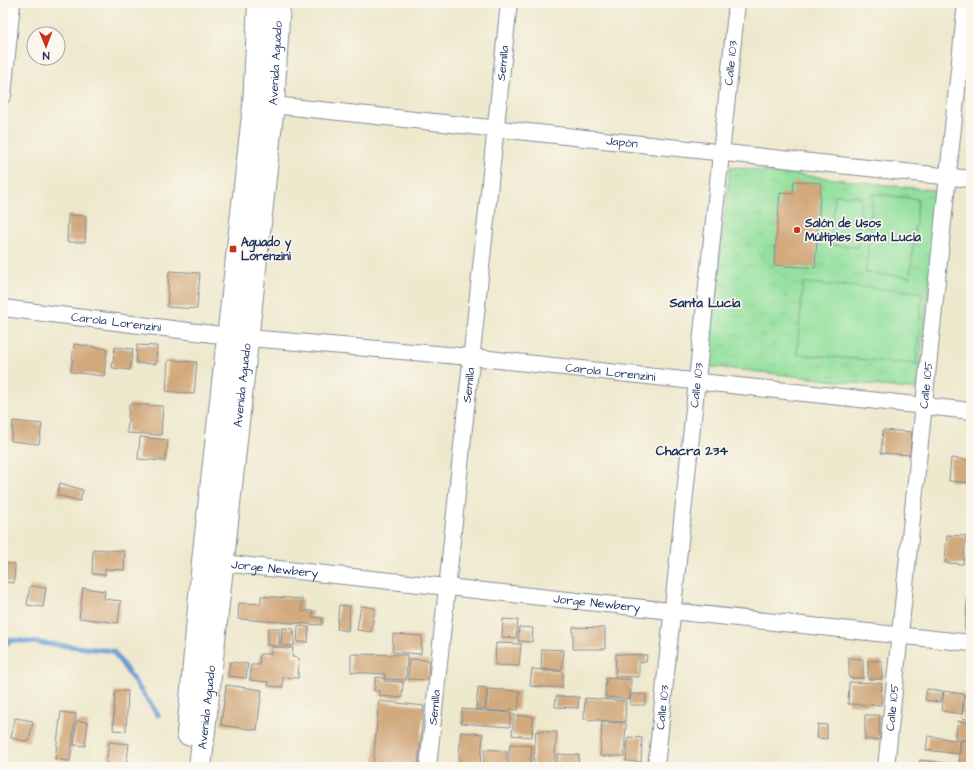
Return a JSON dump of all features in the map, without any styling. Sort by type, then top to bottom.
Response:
[{"type":"main road","name":"Avenida Aguado","points":[[200,767],[222,564],[254,106],[258,3]]},
{"type":"main road","name":"Avenida Aguado","points":[[185,767],[203,561],[273,105],[279,3]]},
{"type":"street","points":[[3,95],[12,3]]},
{"type":"street","name":"Semilla","points":[[428,767],[509,3]]},
{"type":"street","name":"Calle 103","points":[[656,767],[737,3]]},
{"type":"street","name":"Calle 105","points":[[886,767],[966,3]]},
{"type":"street","name":"Japón","points":[[273,105],[971,179]]},
{"type":"street","name":"Carola Lorenzini","points":[[3,308],[238,337],[471,358],[971,411]]},
{"type":"street","name":"Jorge Newbery","points":[[222,564],[971,643]]},
{"type":"green space","points":[[730,167],[940,191],[917,390],[707,366]]},
{"type":"green space","points":[[873,194],[918,199],[910,277],[866,273]]},
{"type":"green space","points":[[835,195],[861,197],[858,247],[831,245]]},
{"type":"green space","points":[[803,283],[922,292],[916,364],[797,354]]},
{"type":"building","name":"Salón de Usos Múltiples Santa Lucía","points":[[794,181],[821,183],[815,268],[774,265],[780,193],[793,194]]},
{"type":"building","points":[[68,215],[86,216],[85,242],[67,242]]},
{"type":"building","points":[[169,271],[200,273],[197,309],[167,307]]},
{"type":"building","points":[[74,344],[107,349],[104,376],[71,372]]},
{"type":"building","points":[[137,345],[157,346],[156,364],[136,363]]},
{"type":"building","points":[[115,347],[133,349],[130,370],[112,368]]},
{"type":"building","points":[[168,360],[197,362],[194,394],[166,391]]},
{"type":"building","points":[[129,404],[163,406],[161,435],[127,433]]},
{"type":"building","points":[[13,421],[42,424],[39,444],[11,441]]},
{"type":"building","points":[[883,430],[912,432],[910,455],[881,453]]},
{"type":"building","points":[[140,437],[168,440],[165,461],[138,459]]},
{"type":"building","points":[[951,458],[971,460],[971,483],[949,481]]},
{"type":"building","points":[[60,483],[83,490],[80,501],[57,495]]},
{"type":"building","points":[[947,535],[966,536],[963,564],[945,563]]},
{"type":"building","points":[[93,549],[125,551],[124,570],[105,569],[105,575],[92,574]]},
{"type":"building","points":[[3,563],[15,564],[14,583],[3,582]]},
{"type":"building","points":[[30,586],[46,588],[43,607],[27,605]]},
{"type":"building","points":[[83,588],[105,591],[104,599],[121,601],[118,623],[79,618]]},
{"type":"building","points":[[968,591],[971,591],[971,630],[965,630]]},
{"type":"building","points":[[261,596],[302,599],[302,611],[313,611],[312,617],[322,618],[322,625],[238,619],[239,603],[261,604]]},
{"type":"building","points":[[339,605],[350,606],[348,631],[337,629]]},
{"type":"building","points":[[361,606],[375,608],[371,632],[357,630]]},
{"type":"building","points":[[503,619],[518,620],[516,638],[502,637]]},
{"type":"building","points":[[298,626],[309,627],[308,642],[297,642]]},
{"type":"building","points":[[519,627],[533,628],[532,642],[518,641]]},
{"type":"building","points":[[573,627],[605,628],[605,649],[573,649]]},
{"type":"building","points":[[268,628],[279,628],[279,646],[267,645]]},
{"type":"building","points":[[282,628],[294,629],[294,646],[281,645]]},
{"type":"building","points":[[393,634],[422,636],[421,654],[392,652]]},
{"type":"building","points":[[496,643],[521,644],[519,666],[495,665]]},
{"type":"building","points":[[271,647],[293,648],[292,657],[299,658],[298,678],[283,677],[283,687],[268,686],[269,682],[250,680],[251,665],[259,665],[260,654],[271,654]]},
{"type":"building","points":[[542,649],[564,650],[562,670],[541,669]]},
{"type":"building","points":[[351,654],[407,655],[406,680],[385,679],[385,674],[351,672]]},
{"type":"building","points":[[616,654],[647,655],[646,662],[639,662],[639,677],[615,676]]},
{"type":"building","points":[[849,658],[863,659],[863,678],[849,678]]},
{"type":"building","points":[[409,659],[429,660],[428,680],[408,679]]},
{"type":"building","points":[[868,661],[882,661],[882,679],[868,679]]},
{"type":"building","points":[[230,662],[248,664],[246,678],[228,676]]},
{"type":"building","points":[[532,669],[563,672],[562,688],[530,686]]},
{"type":"building","points":[[376,677],[384,678],[384,681],[403,682],[402,698],[380,696],[380,691],[374,691]]},
{"type":"building","points":[[606,678],[631,679],[630,699],[605,697]]},
{"type":"building","points":[[849,682],[882,683],[881,705],[848,704]]},
{"type":"building","points":[[226,685],[262,690],[257,730],[221,725]]},
{"type":"building","points":[[478,687],[487,688],[485,709],[476,709]]},
{"type":"building","points":[[488,689],[520,691],[518,710],[510,709],[509,712],[486,710]]},
{"type":"building","points":[[927,689],[943,691],[941,702],[925,700]]},
{"type":"building","points":[[115,691],[128,691],[126,731],[113,730]]},
{"type":"building","points":[[944,691],[964,694],[962,714],[942,711]]},
{"type":"building","points":[[631,694],[646,694],[645,705],[630,705]]},
{"type":"building","points":[[965,695],[971,696],[971,720],[962,718]]},
{"type":"building","points":[[556,696],[579,697],[578,708],[555,707]]},
{"type":"building","points":[[585,698],[626,701],[625,722],[584,719]]},
{"type":"building","points":[[379,701],[424,706],[418,767],[373,767]]},
{"type":"building","points":[[462,709],[511,713],[510,727],[461,723]]},
{"type":"building","points":[[61,712],[76,714],[70,761],[55,759]]},
{"type":"building","points":[[514,715],[533,716],[532,737],[512,735]]},
{"type":"building","points":[[865,715],[880,715],[879,740],[865,740]]},
{"type":"building","points":[[15,718],[33,721],[29,742],[11,738]]},
{"type":"building","points":[[77,721],[88,722],[85,746],[74,745]]},
{"type":"building","points":[[958,721],[971,723],[971,740],[955,738]]},
{"type":"building","points":[[602,722],[626,723],[624,756],[600,756]]},
{"type":"building","points":[[818,724],[827,725],[827,739],[817,738]]},
{"type":"building","points":[[536,731],[557,732],[554,767],[533,767]]},
{"type":"building","points":[[461,732],[483,734],[480,767],[458,767]]},
{"type":"building","points":[[928,736],[960,741],[959,754],[926,750]]},
{"type":"building","points":[[628,737],[642,738],[641,762],[626,761]]},
{"type":"building","points":[[961,740],[971,741],[971,764],[959,763]]},
{"type":"building","points":[[109,742],[129,744],[126,767],[106,765]]},
{"type":"building","points":[[510,744],[532,746],[530,767],[483,767],[485,749],[507,751],[506,762],[508,762]]},
{"type":"building","points":[[558,754],[579,755],[578,767],[557,767]]},
{"type":"building","points":[[920,760],[968,766],[968,767],[919,767]]},
{"type":"waterway","points":[[3,639],[113,651],[158,715]]},
{"type":"waterway","points":[[3,645],[13,640]]},
{"type":"place","name":"Salón de Usos Múltiples Santa Lucía","points":[[797,230]]},
{"type":"place","name":"Aguado y Lorenzini","points":[[233,249]]},
{"type":"district","name":"Santa Lucía","points":[[705,302]]},
{"type":"district","name":"Chacra 234","points":[[692,450]]}]
